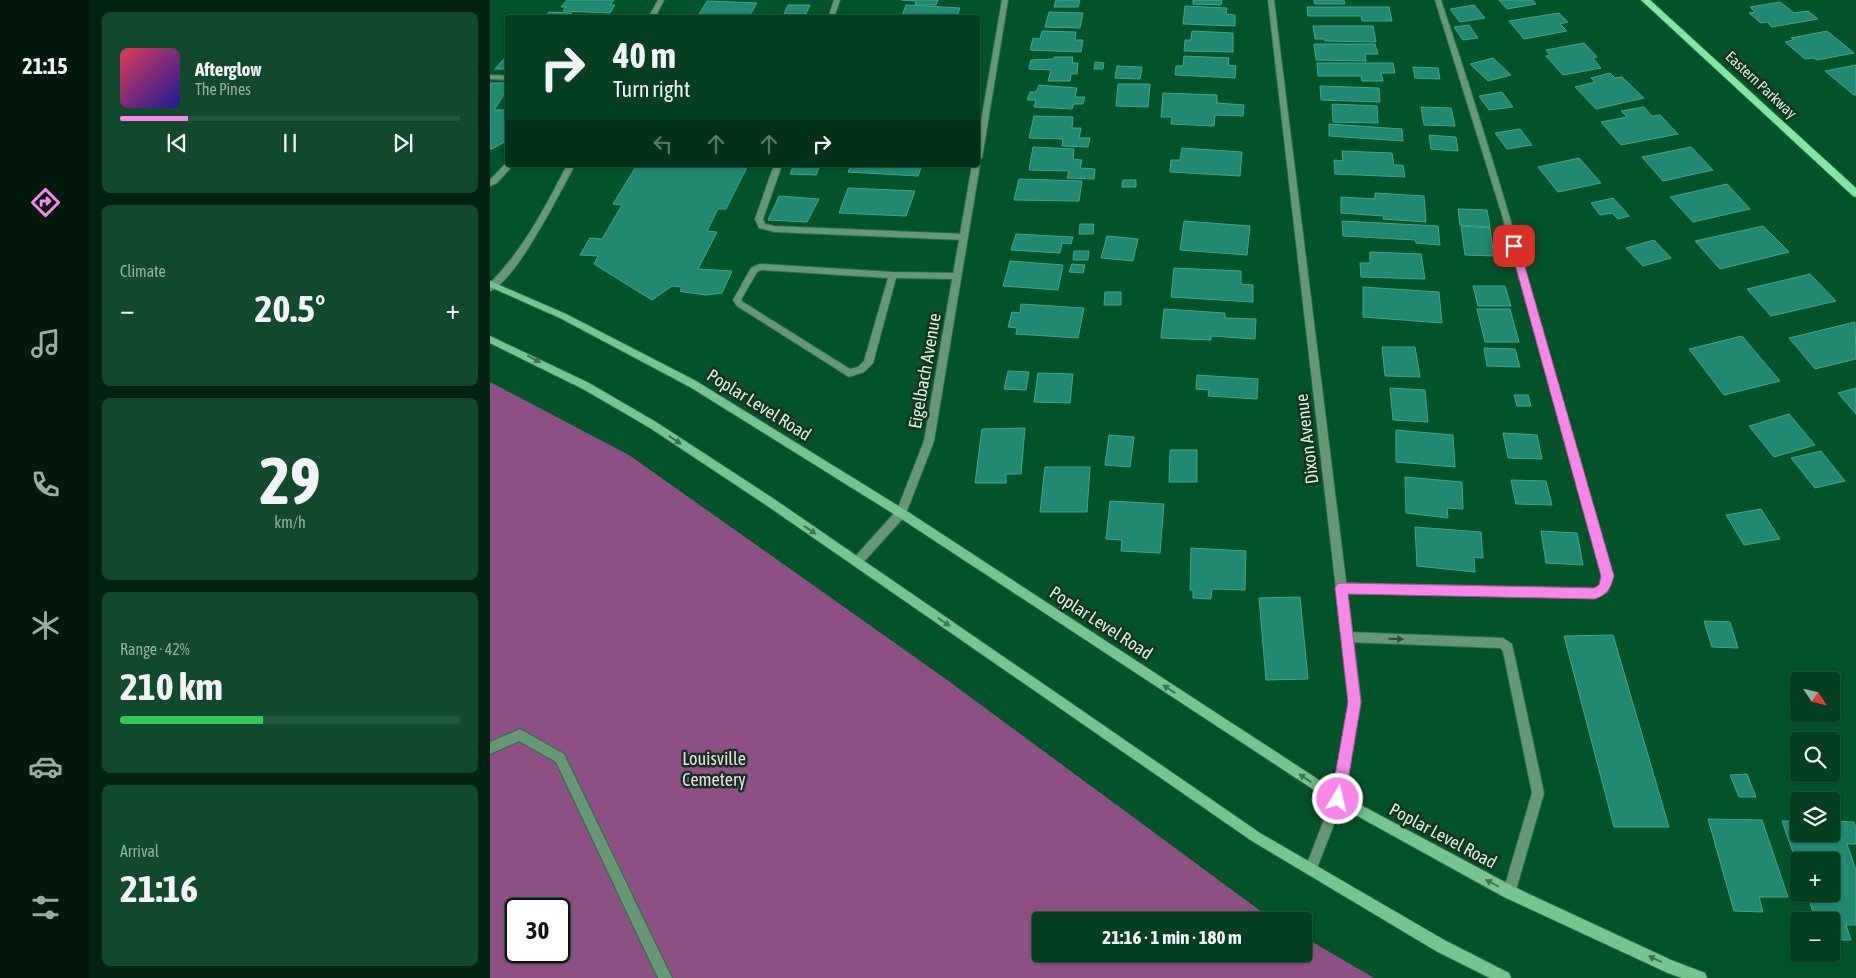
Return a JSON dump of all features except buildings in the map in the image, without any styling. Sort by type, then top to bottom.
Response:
[{"type":"main road","name":"Eastern Parkway","points":[[1645,0],[1856,194]]},
{"type":"main road","name":"Poplar Level Road","points":[[491,286],[563,316],[693,384],[901,513],[1338,799],[1509,892],[1668,966],[1700,978]]},
{"type":"main road","points":[[490,339],[586,386],[653,425],[857,562],[1256,837],[1442,946],[1504,978]]},
{"type":"street","points":[[653,15],[661,0]]},
{"type":"street","points":[[832,15],[837,0]]},
{"type":"street","points":[[980,146],[1005,0]]},
{"type":"street","name":"Dixon Avenue","points":[[1271,0],[1355,702],[1338,799],[1312,869]]},
{"type":"street","points":[[1341,588],[1595,594],[1604,589],[1608,576],[1501,198],[1468,89],[1438,0]]},
{"type":"street","points":[[490,77],[505,78]]},
{"type":"street","points":[[490,182],[494,181],[507,167]]},
{"type":"street","points":[[491,286],[538,227],[570,167]]},
{"type":"street","points":[[777,167],[759,219],[762,226],[774,229],[964,237]]},
{"type":"street","name":"Eigelbach Avenue","points":[[857,562],[901,513],[929,442],[976,167]]},
{"type":"street","points":[[893,275],[868,363],[860,370],[849,373],[740,304],[737,300],[754,270],[760,267],[893,275],[957,276]]},
{"type":"street","points":[[1347,637],[1503,643],[1508,648],[1538,793],[1509,892]]},
{"type":"street","points":[[490,748],[520,735],[560,758],[665,978]]},
{"type":"green space","name":"Louisville Cemetery","points":[[490,382],[629,455],[943,677],[1262,912],[1032,912],[1032,962],[1312,962],[1312,942],[1374,978],[490,978]]},
{"type":"route","points":[[1338,799],[1355,702],[1341,588],[1595,594],[1604,589],[1608,576],[1514,246]]}]
